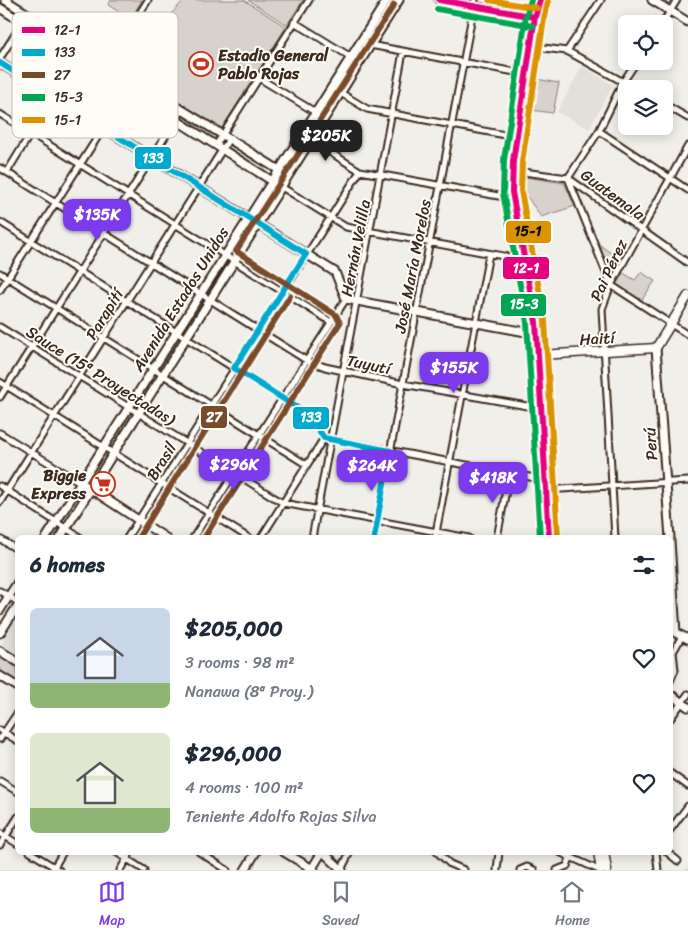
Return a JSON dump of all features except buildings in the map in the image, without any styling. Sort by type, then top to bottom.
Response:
[{"type":"main road","points":[[540,0],[534,17],[516,137],[515,171],[516,199],[541,355]]},
{"type":"main road","points":[[515,171],[544,0]]},
{"type":"main road","points":[[534,17],[540,26]]},
{"type":"main road","points":[[516,199],[535,280],[554,535]]},
{"type":"main road","points":[[656,348],[688,296]]},
{"type":"main road","name":"Haití","points":[[541,355],[656,348]]},
{"type":"main road","points":[[549,486],[549,535]]},
{"type":"main road","points":[[598,855],[600,870]]},
{"type":"main road","points":[[604,855],[607,870]]},
{"type":"street","points":[[5,0],[25,12]]},
{"type":"street","points":[[140,12],[148,0]]},
{"type":"street","points":[[216,145],[309,0]]},
{"type":"street","name":"Avenida Estados Unidos","points":[[48,535],[271,180],[388,0]]},
{"type":"street","points":[[439,0],[475,4],[534,17]]},
{"type":"street","points":[[567,51],[601,0]]},
{"type":"street","points":[[652,0],[688,22]]},
{"type":"street","points":[[668,15],[677,0]]},
{"type":"street","name":"Avenida Estados Unidos","points":[[62,535],[396,1]]},
{"type":"street","name":"José María Morelos","points":[[374,535],[475,4]]},
{"type":"street","points":[[0,8],[12,16]]},
{"type":"street","points":[[294,22],[359,62]]},
{"type":"street","points":[[0,58],[12,38]]},
{"type":"street","points":[[369,45],[526,74]]},
{"type":"street","points":[[536,47],[567,51],[619,80]]},
{"type":"street","name":"Hernán Velilla","points":[[313,535],[371,232],[403,52]]},
{"type":"street","points":[[0,63],[12,70]]},
{"type":"street","points":[[259,78],[315,112]]},
{"type":"street","points":[[332,87],[368,109],[516,137]]},
{"type":"street","points":[[618,92],[599,131],[568,178],[611,285],[688,335]]},
{"type":"street","points":[[178,108],[287,175]]},
{"type":"street","points":[[673,109],[688,118]]},
{"type":"street","points":[[178,116],[182,110]]},
{"type":"street","points":[[0,114],[12,121]]},
{"type":"street","points":[[178,120],[346,228],[526,260]]},
{"type":"street","points":[[599,131],[688,190]]},
{"type":"street","points":[[301,134],[360,171],[516,199]]},
{"type":"street","points":[[7,172],[28,138]]},
{"type":"street","points":[[39,138],[331,322]]},
{"type":"street","points":[[0,290],[96,138]]},
{"type":"street","points":[[121,138],[338,274],[346,299]]},
{"type":"street","points":[[0,397],[164,138]]},
{"type":"street","name":"Parapití","points":[[0,502],[229,139]]},
{"type":"street","name":"Pai Pérez","points":[[615,535],[602,309],[611,285],[672,178],[688,146]]},
{"type":"street","name":"Tuyutí","points":[[0,168],[306,360],[344,371],[403,384],[544,409]]},
{"type":"street","name":"Brasil","points":[[129,535],[329,217],[360,171]]},
{"type":"street","name":"Guatemala","points":[[515,171],[568,178],[688,263]]},
{"type":"street","points":[[0,222],[309,415],[324,438],[509,474],[549,486],[612,486],[688,481]]},
{"type":"street","points":[[435,534],[464,395],[489,254]]},
{"type":"street","points":[[0,273],[307,465]]},
{"type":"street","points":[[346,299],[537,334]]},
{"type":"street","points":[[194,535],[346,299]]},
{"type":"street","name":"Sauce (15ª Proyectadas)","points":[[0,327],[283,503],[377,520],[435,534]]},
{"type":"street","name":"Perú","points":[[656,348],[670,535]]},
{"type":"street","points":[[0,382],[244,535]]},
{"type":"street","points":[[0,433],[162,535]]},
{"type":"street","points":[[263,535],[324,438]]},
{"type":"street","points":[[498,535],[509,474]]},
{"type":"street","points":[[0,486],[77,535]]},
{"type":"street","points":[[0,539],[15,548]]},
{"type":"street","points":[[673,572],[679,635],[673,652],[675,670],[673,674]]},
{"type":"street","points":[[0,610],[15,586]]},
{"type":"street","points":[[0,591],[15,601]]},
{"type":"street","points":[[0,632],[15,608]]},
{"type":"street","points":[[0,651],[15,660]]},
{"type":"street","points":[[0,676],[15,685]]},
{"type":"street","points":[[673,716],[685,705],[688,694]]},
{"type":"street","points":[[673,696],[685,705]]},
{"type":"street","points":[[0,739],[2,731],[15,716]]},
{"type":"street","points":[[2,731],[15,739]]},
{"type":"street","points":[[673,774],[688,786]]},
{"type":"street","points":[[0,781],[15,790]]},
{"type":"street","points":[[673,826],[688,806]]},
{"type":"street","points":[[0,845],[3,835],[15,821]]},
{"type":"street","points":[[3,835],[15,842]]},
{"type":"street","points":[[34,855],[55,869],[62,855]]},
{"type":"street","points":[[121,855],[144,870]]},
{"type":"street","points":[[120,870],[129,855]]},
{"type":"street","points":[[204,855],[227,870]]},
{"type":"street","points":[[245,870],[254,855]]},
{"type":"street","points":[[289,855],[312,870],[320,855]]},
{"type":"street","points":[[325,855],[342,870],[349,855]]},
{"type":"street","points":[[440,855],[450,864],[464,870]]},
{"type":"street","points":[[497,870],[499,855]]},
{"type":"street","points":[[564,855],[600,870]]},
{"type":"street","points":[[656,855],[658,870]]},
{"type":"street","points":[[671,855],[678,861]]},
{"type":"street","points":[[557,870],[566,868],[570,858]]},
{"type":"street","points":[[520,870],[527,867],[534,870]]},
{"type":"shaded area","points":[[111,0],[142,0],[134,12],[119,12],[108,5]]},
{"type":"shaded area","name":"Estadio General Pablo Rojas","points":[[184,0],[244,0],[286,27],[222,128],[178,101],[178,12],[173,12]]},
{"type":"shaded area","points":[[248,0],[303,0],[287,25]]},
{"type":"shaded area","points":[[582,66],[613,85],[589,129],[557,112]]},
{"type":"shaded area","points":[[536,79],[559,83],[553,113],[531,110]]},
{"type":"shaded area","points":[[525,177],[564,183],[575,206],[541,217],[526,195],[523,179]]},
{"type":"shaded area","points":[[600,245],[620,260],[612,277],[610,276]]},
{"type":"shaded area","points":[[641,272],[655,281],[641,301],[616,285],[623,273],[635,280]]},
{"type":"shaded area","points":[[15,619],[15,655],[0,646]]},
{"type":"shaded area","points":[[0,656],[15,666],[15,682],[0,672]]},
{"type":"transit line","name":"12-1","points":[[439,0],[535,17]]},
{"type":"transit line","name":"15-1","points":[[489,0],[537,8]]},
{"type":"transit line","name":"15-3","points":[[531,0],[526,16],[504,160],[503,193],[527,323],[540,535]]},
{"type":"transit line","name":"12-1","points":[[540,0],[535,17],[513,161],[512,192],[536,322],[549,535]]},
{"type":"transit line","name":"15-1","points":[[548,2],[522,162],[521,191],[545,321],[558,535]]},
{"type":"transit line","name":"27","points":[[206,535],[340,323],[336,315],[236,251],[394,5]]},
{"type":"transit line","name":"15-3","points":[[437,9],[533,26]]},
{"type":"transit line","name":"133","points":[[0,63],[12,70]]},
{"type":"transit line","name":"133","points":[[120,138],[306,254]]},
{"type":"transit line","name":"133","points":[[234,368],[306,254]]},
{"type":"transit line","name":"27","points":[[140,535],[290,296]]},
{"type":"transit line","name":"133","points":[[234,368],[309,415],[324,438],[390,451]]},
{"type":"transit line","name":"133","points":[[375,535],[390,451]]},
{"type":"place","name":"Estadio General Pablo Rojas","points":[[201,64]]},
{"type":"place","name":"Biggie Express","points":[[103,484]]}]
